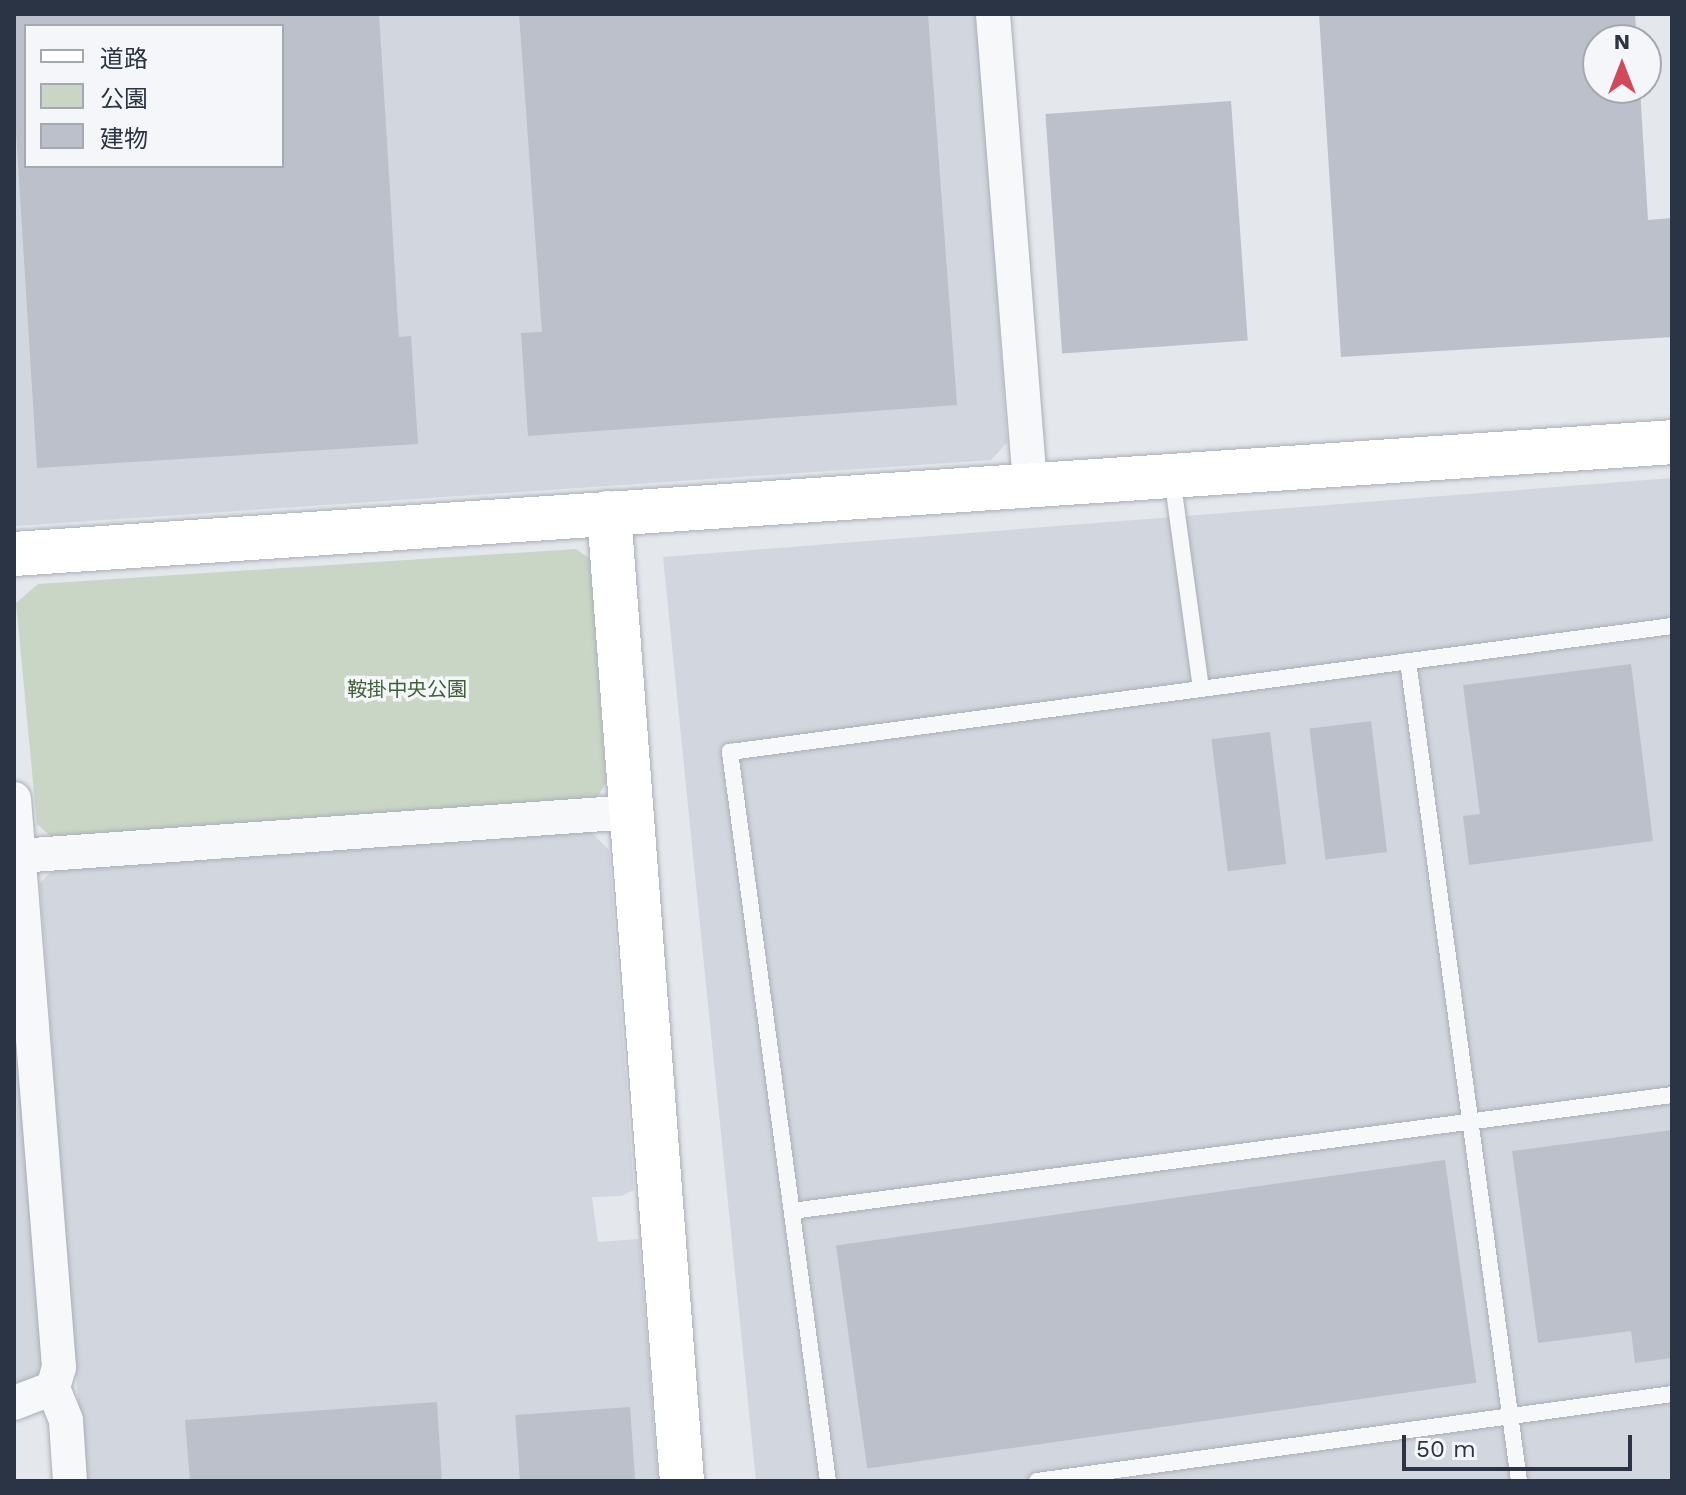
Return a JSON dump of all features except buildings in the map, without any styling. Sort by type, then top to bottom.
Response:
[{"type":"street","points":[[993,14],[1030,485]]},
{"type":"street","points":[[14,554],[1672,442]]},
{"type":"street","points":[[609,513],[682,1481]]},
{"type":"street","points":[[14,799],[59,1367],[53,1388],[66,1421],[70,1481]]},
{"type":"street","points":[[19,856],[631,812]]},
{"type":"street","points":[[14,1403],[53,1388]]},
{"type":"lane","points":[[1172,476],[1201,689]]},
{"type":"lane","points":[[828,1481],[730,752],[1672,626]]},
{"type":"lane","points":[[1408,661],[1519,1481]]},
{"type":"lane","points":[[792,1211],[1672,1095]]},
{"type":"lane","points":[[1037,1481],[1672,1394]]},
{"type":"shaded area","points":[[14,14],[979,14],[1007,443],[991,460],[14,526]]},
{"type":"shaded area","points":[[1672,478],[1672,1481],[756,1481],[663,557]]},
{"type":"shaded area","points":[[590,831],[609,850],[634,1190],[621,1196],[592,1197],[598,1242],[639,1239],[658,1481],[84,1481],[40,883],[59,864]]},
{"type":"shaded area","points":[[14,986],[44,1376],[14,1397]]},
{"type":"green space","name":"鞍掛中央公園","points":[[576,549],[590,559],[606,783],[592,806],[56,841],[37,824],[16,603],[38,584]]}]
